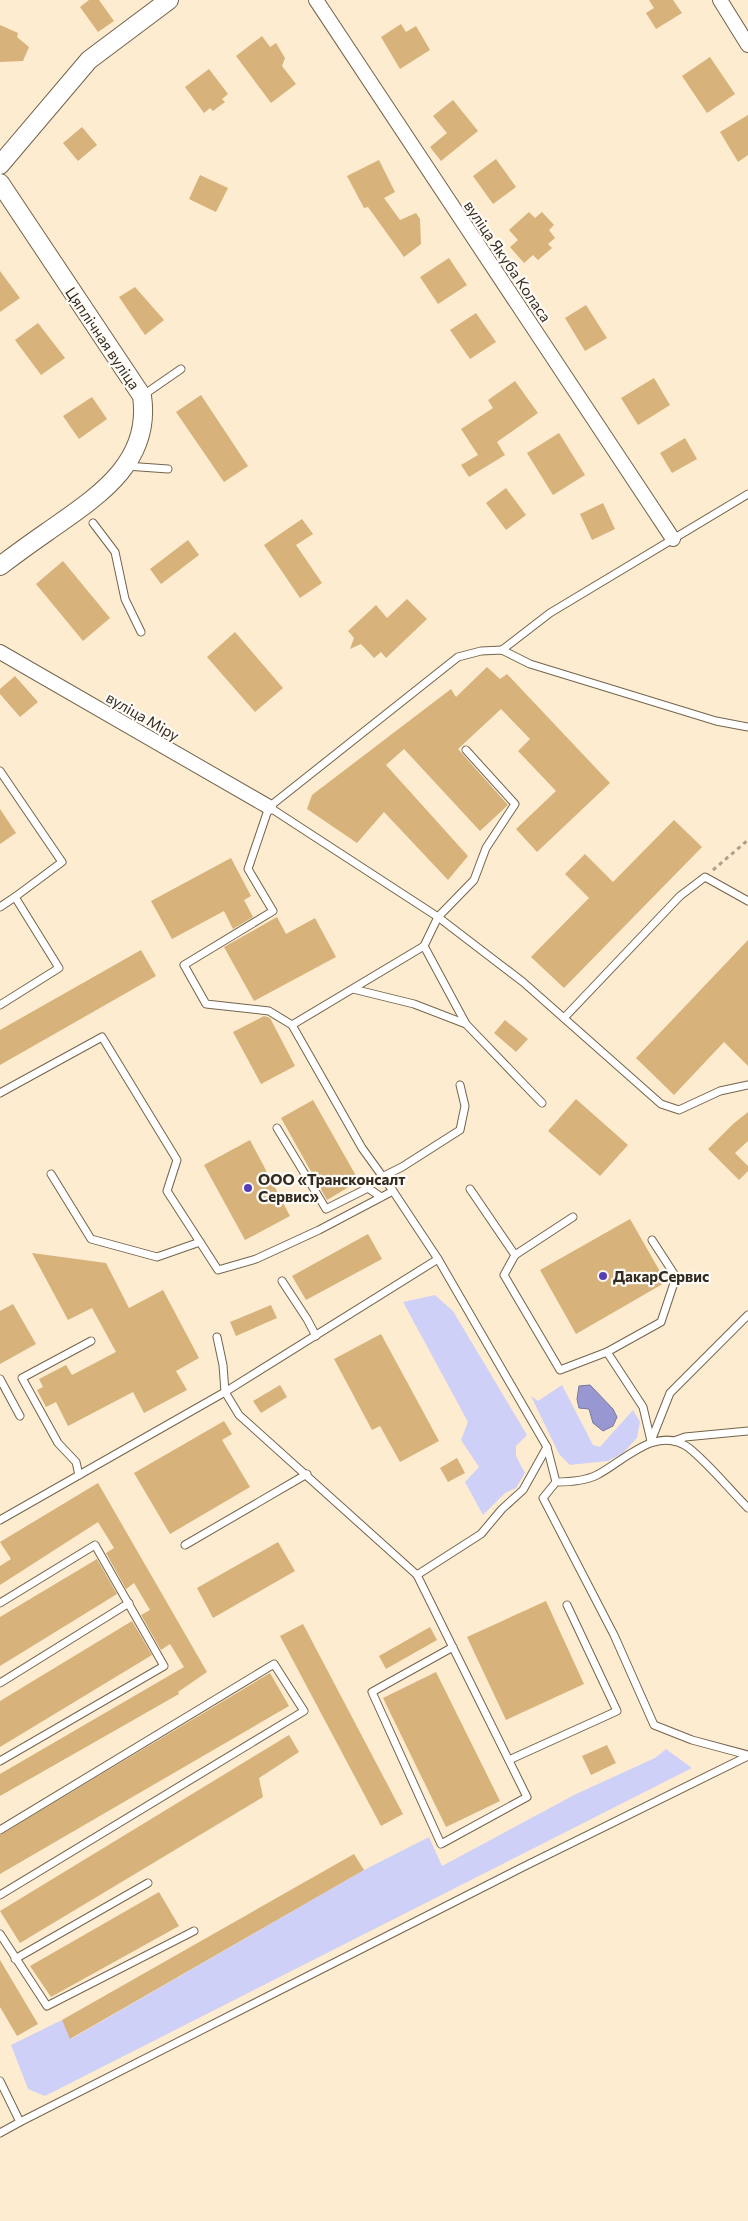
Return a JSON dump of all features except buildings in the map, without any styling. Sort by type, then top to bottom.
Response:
[{"type":"street","points":[[0,166],[89,60],[169,0]]},
{"type":"street","name":"вуліца Якуба Коласа","points":[[316,0],[674,539]]},
{"type":"street","points":[[720,0],[748,45]]},
{"type":"street","name":"Цяплічная вуліца","points":[[0,183],[142,396],[144,414],[141,434],[134,454],[115,479],[78,511],[0,566]]},
{"type":"street","name":"вуліца Міру","points":[[0,652],[269,807]]},
{"type":"lane","points":[[142,396],[181,369]]},
{"type":"lane","points":[[124,466],[168,469]]},
{"type":"lane","points":[[502,650],[550,613],[748,494]]},
{"type":"lane","points":[[93,523],[115,552],[125,599],[142,632]]},
{"type":"lane","points":[[556,1482],[547,1446],[438,1259],[362,1148],[292,1025],[269,1011],[206,1004],[184,965],[273,911],[248,869],[269,807],[458,657],[481,651],[502,650],[530,664],[716,721],[748,727]]},
{"type":"lane","points":[[292,1025],[424,946],[438,917],[474,880],[486,848],[515,804],[466,750]]},
{"type":"lane","points":[[0,771],[62,862],[15,898],[0,907]]},
{"type":"lane","points":[[269,807],[438,917],[523,982],[661,1104],[679,1110],[720,1092],[748,1085]]},
{"type":"lane","points":[[564,1018],[680,896],[705,877],[748,901]]},
{"type":"lane","points":[[0,1005],[59,968],[15,898]]},
{"type":"lane","points":[[424,946],[466,1024],[542,1103]]},
{"type":"lane","points":[[354,989],[414,1004],[466,1024]]},
{"type":"lane","points":[[0,1093],[102,1036],[177,1160],[168,1191],[218,1270],[256,1259],[319,1230],[393,1191]]},
{"type":"lane","points":[[382,1176],[402,1167],[460,1130],[465,1106],[460,1085]]},
{"type":"lane","points":[[278,1128],[326,1208],[368,1188],[381,1197]]},
{"type":"lane","points":[[51,1174],[91,1238],[157,1258],[200,1242]]},
{"type":"lane","points":[[470,1189],[515,1255]]},
{"type":"lane","points":[[573,1217],[515,1255],[504,1275],[560,1370],[607,1352],[661,1322],[676,1277],[652,1240]]},
{"type":"lane","points":[[0,1520],[225,1392],[438,1259]]},
{"type":"lane","points":[[282,1281],[316,1336]]},
{"type":"lane","points":[[651,1441],[670,1393],[748,1315]]},
{"type":"lane","points":[[217,1337],[223,1365],[225,1392],[239,1415],[307,1474],[417,1575],[453,1647],[509,1760],[527,1797],[441,1844],[372,1692],[453,1647]]},
{"type":"lane","points":[[79,1475],[76,1462],[58,1443],[22,1378],[91,1341]]},
{"type":"lane","points":[[607,1352],[644,1407],[651,1441]]},
{"type":"lane","points":[[0,1379],[20,1416]]},
{"type":"lane","points":[[556,1482],[570,1482],[596,1476],[651,1441],[674,1441],[685,1437],[748,1431]]},
{"type":"lane","points":[[674,1441],[688,1448],[748,1508]]},
{"type":"lane","points":[[417,1575],[481,1534],[502,1509],[523,1490],[547,1446]]},
{"type":"lane","points":[[185,1545],[307,1474]]},
{"type":"lane","points":[[556,1482],[543,1498],[614,1635],[654,1724],[692,1740],[748,1756]]},
{"type":"lane","points":[[0,1604],[95,1545],[164,1666],[0,1761]]},
{"type":"lane","points":[[0,1682],[129,1603]]},
{"type":"lane","points":[[509,1760],[617,1711],[567,1605]]},
{"type":"lane","points":[[0,1830],[274,1664],[304,1711],[0,1895]]},
{"type":"lane","points":[[0,2133],[523,1867],[748,1756]]},
{"type":"lane","points":[[15,1960],[148,1884]]},
{"type":"lane","points":[[0,1934],[15,1960],[47,2006],[194,1931]]},
{"type":"lane","points":[[0,2081],[20,2122]]},
{"type":"path","points":[[705,877],[748,840]]},
{"type":"shaded area","points":[[435,1295],[453,1311],[527,1435],[516,1446],[516,1456],[525,1473],[516,1488],[505,1493],[483,1515],[465,1482],[479,1467],[461,1440],[468,1422],[403,1302]]},
{"type":"shaded area","points":[[562,1385],[593,1445],[600,1447],[633,1410],[640,1422],[637,1438],[623,1453],[608,1461],[570,1465],[559,1454],[531,1396],[538,1401]]},
{"type":"shaded area","points":[[590,1385],[613,1409],[617,1417],[613,1426],[603,1431],[593,1423],[589,1409],[579,1408],[577,1399],[579,1386]]},
{"type":"shaded area","points":[[666,1749],[692,1768],[45,2096],[28,2089],[11,2045],[62,2020],[71,2039],[364,1870],[429,1837],[442,1866],[576,1794],[655,1758]]},
{"type":"place","name":"ООО «Трансконсалт Сервис»","points":[[248,1188]]},
{"type":"place","name":"ДакарСервис","points":[[603,1276]]}]
